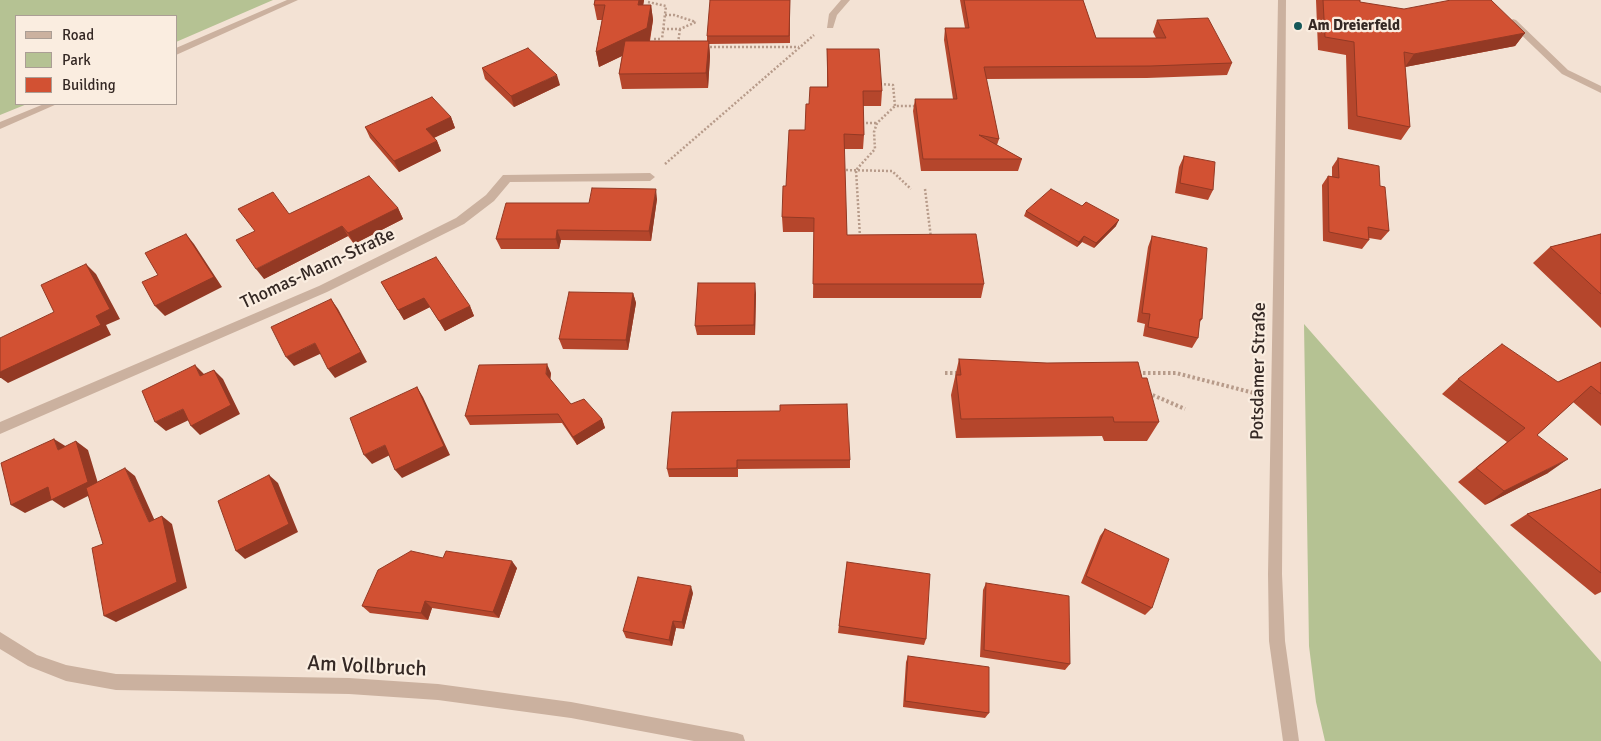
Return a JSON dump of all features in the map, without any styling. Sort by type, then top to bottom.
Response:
[{"type":"street","points":[[178,51],[294,0]]},
{"type":"street","points":[[829,24],[837,8],[846,0]]},
{"type":"street","name":"Potsdamer Straße","points":[[1282,0],[1276,398],[1277,641],[1291,741]]},
{"type":"street","points":[[1508,18],[1565,72],[1601,90]]},
{"type":"street","points":[[0,126],[50,105]]},
{"type":"street","name":"Thomas-Mann-Straße","points":[[0,428],[323,289],[460,221],[490,198],[507,178],[650,177]]},
{"type":"street","name":"Am Vollbruch","points":[[0,640],[33,661],[66,673],[116,682],[349,686],[438,692],[571,710],[737,741]]},
{"type":"path","points":[[648,2],[656,1],[666,6],[662,39]]},
{"type":"path","points":[[663,28],[680,28],[696,22],[674,15],[665,15]]},
{"type":"path","points":[[650,177],[829,24]]},
{"type":"path","points":[[677,47],[680,28]]},
{"type":"path","points":[[654,39],[662,39],[667,43]]},
{"type":"path","points":[[706,47],[800,47]]},
{"type":"path","points":[[879,84],[893,84],[895,106]]},
{"type":"path","points":[[855,245],[860,237],[856,170],[875,149],[874,132],[877,123],[895,106],[922,106]]},
{"type":"path","points":[[862,122],[877,123]]},
{"type":"path","points":[[839,170],[892,171],[911,189]]},
{"type":"path","points":[[925,189],[932,244]]},
{"type":"path","points":[[860,237],[869,238]]},
{"type":"path","points":[[922,238],[931,238]]},
{"type":"path","points":[[945,373],[964,373]]},
{"type":"path","points":[[1136,373],[1176,373],[1276,398]]},
{"type":"path","points":[[1144,392],[1185,409]]},
{"type":"green space","points":[[0,0],[273,0],[178,41],[178,15],[15,15],[15,105],[25,105],[0,115]]},
{"type":"green space","points":[[1304,324],[1601,662],[1601,741],[1325,741],[1316,702],[1309,646]]},
{"type":"building","points":[[595,0],[639,0],[638,5],[651,5],[647,28],[596,52],[605,5],[594,5]]},
{"type":"building","points":[[710,0],[790,0],[789,36],[707,36]]},
{"type":"building","points":[[964,0],[1083,0],[1096,38],[1166,38],[1157,20],[1208,18],[1232,63],[1151,66],[984,67],[999,139],[979,135],[1022,159],[923,159],[915,99],[957,99],[945,28],[969,28]]},
{"type":"building","points":[[1323,0],[1360,0],[1360,2],[1404,9],[1451,0],[1491,0],[1525,33],[1414,54],[1404,52],[1410,127],[1357,116],[1354,42],[1325,37]]},
{"type":"building","points":[[625,41],[709,41],[706,73],[619,74]]},
{"type":"building","points":[[528,48],[557,75],[511,96],[482,68]]},
{"type":"building","points":[[827,49],[879,49],[882,91],[863,91],[864,135],[844,134],[847,235],[976,234],[984,284],[813,284],[814,218],[782,217],[783,186],[786,186],[789,130],[805,130],[806,104],[809,104],[810,87],[828,87]]},
{"type":"building","points":[[432,97],[451,117],[426,129],[437,141],[394,161],[365,127]]},
{"type":"building","points":[[1184,156],[1215,162],[1213,190],[1180,183]]},
{"type":"building","points":[[1338,158],[1379,166],[1380,186],[1385,187],[1389,231],[1368,227],[1369,240],[1329,232],[1328,176],[1339,178]]},
{"type":"building","points":[[369,176],[398,208],[348,233],[342,226],[256,269],[236,240],[255,231],[238,209],[273,192],[289,214]]},
{"type":"building","points":[[592,188],[656,189],[649,231],[557,230],[556,239],[496,239],[506,203],[589,203]]},
{"type":"building","points":[[1051,189],[1082,206],[1086,202],[1119,220],[1096,243],[1084,236],[1079,242],[1026,211]]},
{"type":"building","points":[[186,234],[214,277],[155,306],[142,282],[158,275],[145,253]]},
{"type":"building","points":[[1601,234],[1601,294],[1550,247]]},
{"type":"building","points":[[1152,236],[1207,248],[1202,319],[1200,319],[1198,338],[1148,327],[1150,314],[1142,313]]},
{"type":"building","points":[[436,257],[470,306],[439,321],[424,298],[398,310],[381,282]]},
{"type":"building","points":[[86,264],[110,309],[96,316],[101,325],[0,372],[0,338],[54,312],[41,285]]},
{"type":"building","points":[[698,283],[755,283],[754,325],[695,326]]},
{"type":"building","points":[[569,292],[633,293],[626,340],[559,339]]},
{"type":"building","points":[[331,299],[361,352],[328,369],[315,343],[286,357],[271,327]]},
{"type":"building","points":[[1502,344],[1558,382],[1601,362],[1601,394],[1591,386],[1537,435],[1568,459],[1504,491],[1476,468],[1525,428],[1458,379]]},
{"type":"building","points":[[959,359],[1047,363],[1138,362],[1142,378],[1147,378],[1159,422],[1114,422],[1113,417],[961,419],[956,375],[961,375]]},
{"type":"building","points":[[547,364],[546,374],[571,404],[584,399],[602,419],[573,437],[558,414],[465,416],[479,365]]},
{"type":"building","points":[[195,365],[200,376],[214,370],[231,405],[191,426],[183,409],[155,422],[142,391]]},
{"type":"building","points":[[417,387],[444,446],[395,470],[385,445],[364,455],[350,418]]},
{"type":"building","points":[[847,404],[850,460],[737,460],[737,468],[667,469],[672,412],[780,411],[780,405]]},
{"type":"building","points":[[54,439],[58,450],[76,441],[88,482],[51,500],[48,487],[11,505],[1,463]]},
{"type":"building","points":[[125,468],[149,522],[162,516],[177,582],[104,616],[92,548],[103,544],[86,488]]},
{"type":"building","points":[[269,475],[289,524],[236,551],[218,501]]},
{"type":"building","points":[[1601,489],[1601,573],[1527,514]]},
{"type":"building","points":[[1105,529],[1169,559],[1152,608],[1086,576]]},
{"type":"building","points":[[411,551],[443,558],[446,551],[512,561],[493,612],[425,601],[421,613],[362,606],[378,570]]},
{"type":"building","points":[[847,562],[930,574],[926,639],[839,626]]},
{"type":"building","points":[[638,577],[691,586],[682,622],[673,621],[669,640],[623,631]]},
{"type":"building","points":[[986,583],[1069,596],[1070,664],[984,650]]},
{"type":"building","points":[[908,656],[989,667],[989,713],[905,701]]},
{"type":"place","name":"Am Dreierfeld","points":[[1298,26]]}]
